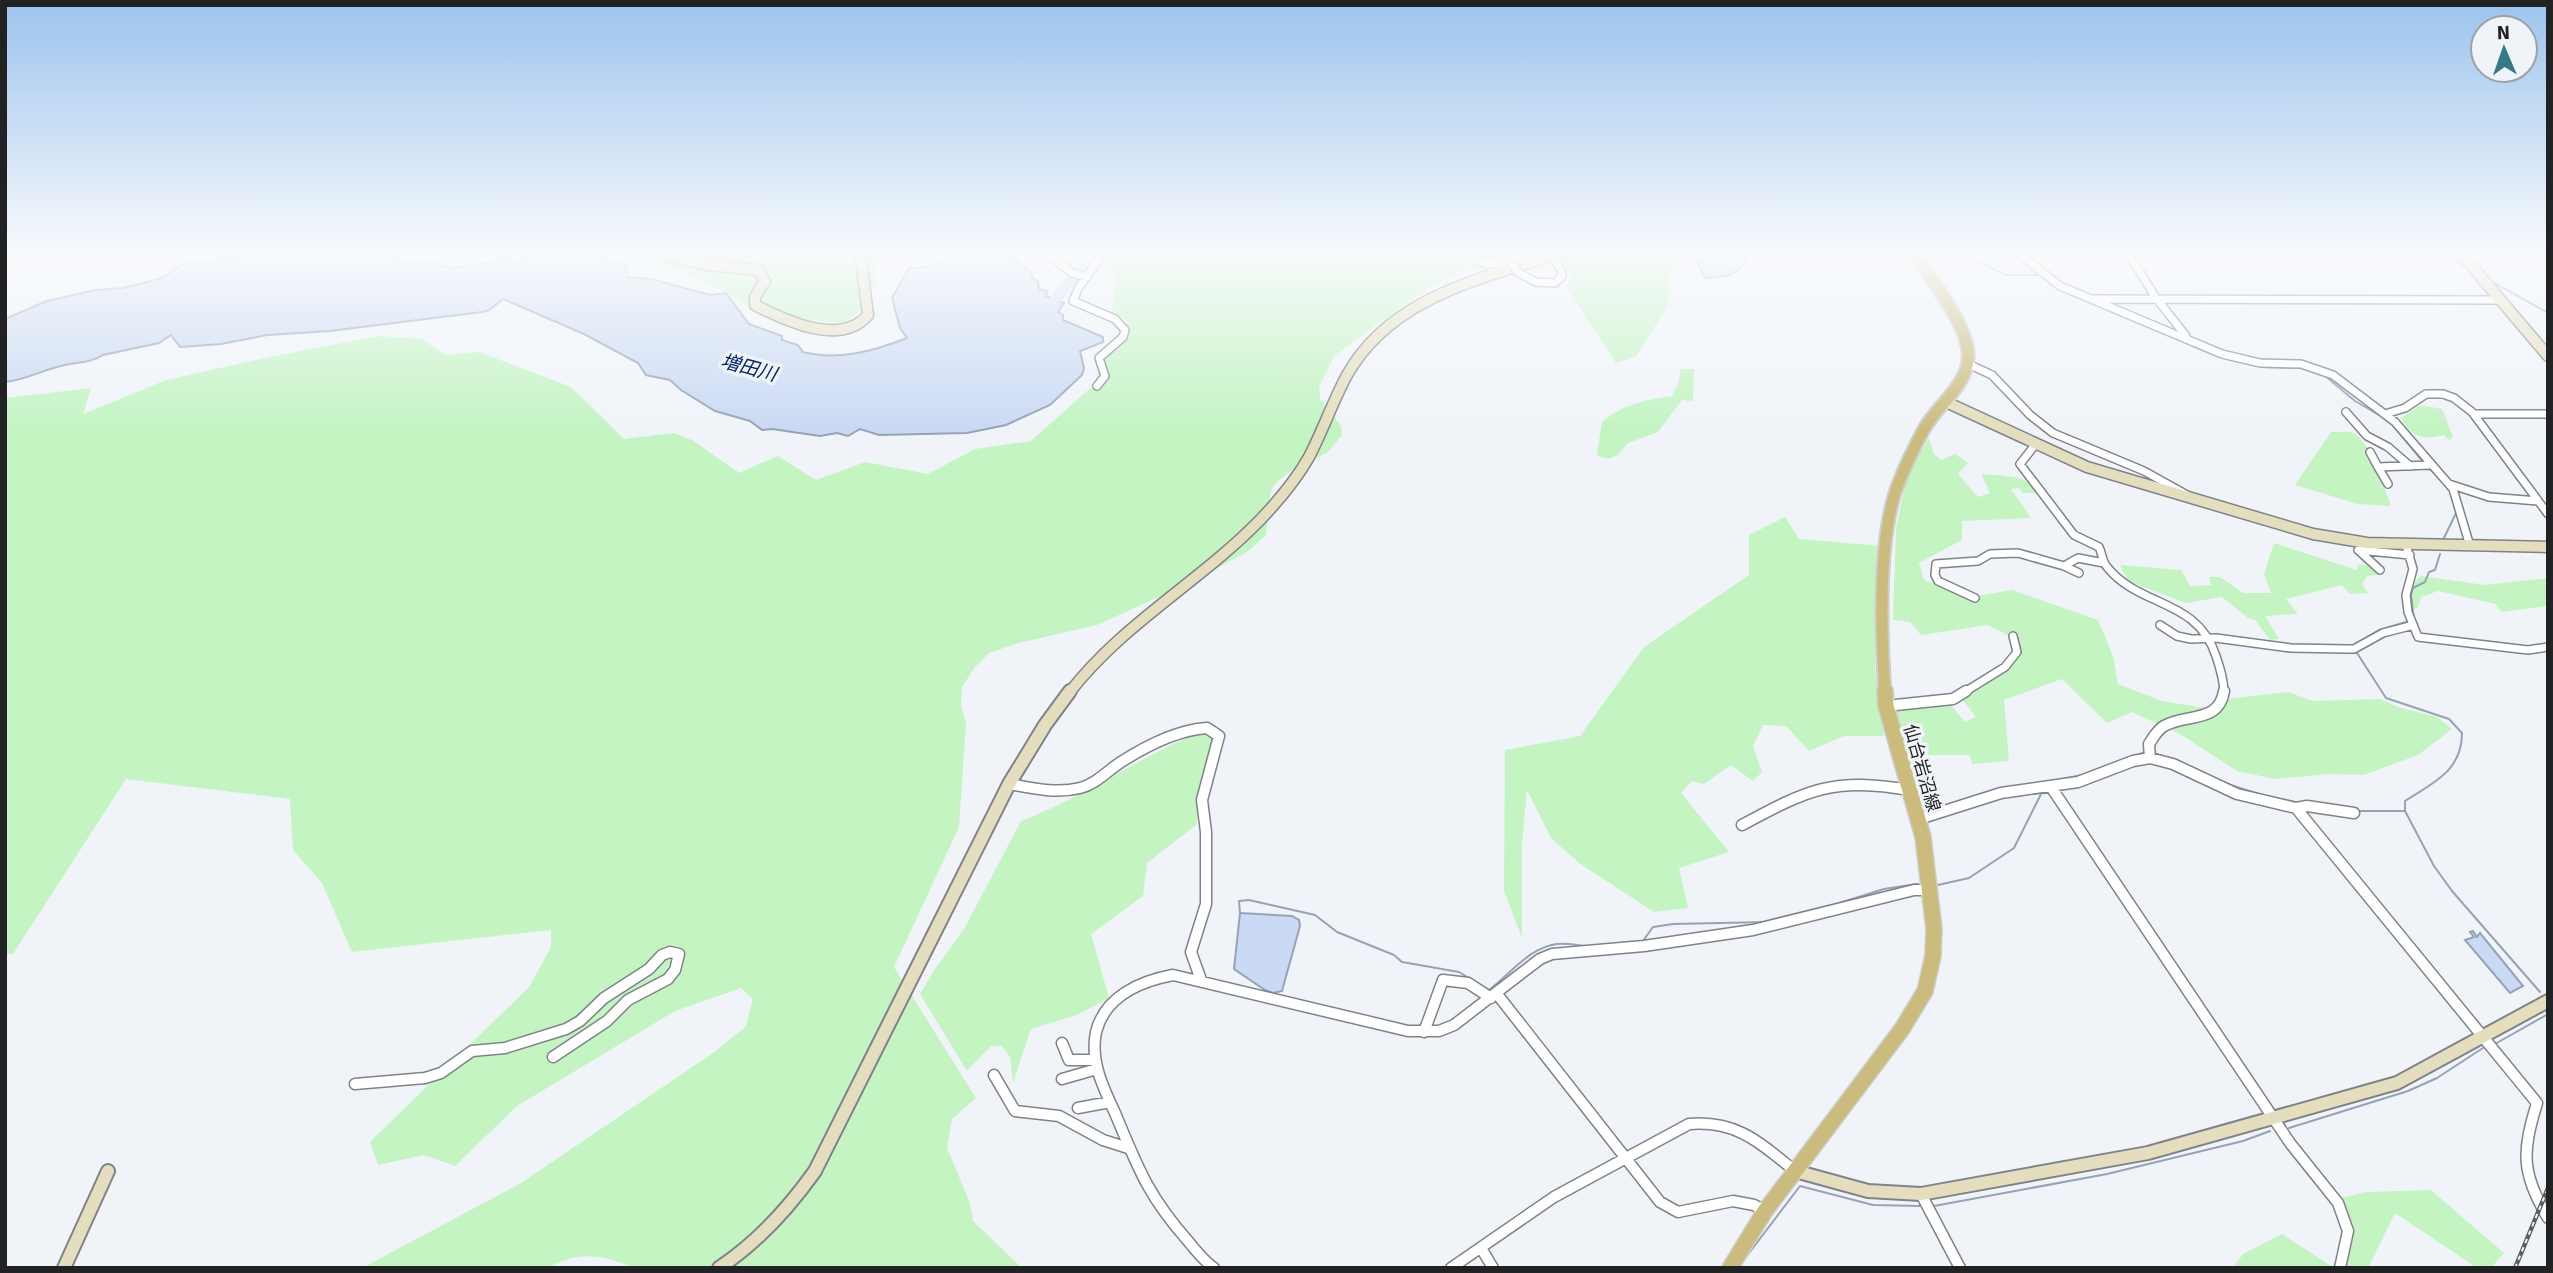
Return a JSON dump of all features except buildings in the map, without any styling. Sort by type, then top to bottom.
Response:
[{"type":"main road","points":[[1949,310],[1967,343],[1968,364]]},
{"type":"main road","name":"仙台岩沼線","points":[[1730,1268],[1765,1211],[1902,1029],[1925,991],[1933,956],[1934,929],[1930,890],[1919,819],[1886,706],[1881,629],[1890,512],[1902,471],[1916,443],[1964,377],[1968,364]]},
{"type":"street","points":[[764,310],[820,328],[842,331],[859,327],[868,315],[867,310]]},
{"type":"street","points":[[1095,310],[1114,318],[1125,330],[1123,337],[1099,358],[1105,376],[1097,386]]},
{"type":"street","points":[[719,1268],[757,1240],[792,1204],[816,1171],[1009,784],[1043,727],[1097,660],[1120,637],[1261,518],[1286,490],[1307,460],[1344,379],[1364,349],[1383,329],[1409,310]]},
{"type":"street","points":[[2117,310],[2214,351],[2272,364],[2301,364],[2342,380],[2385,414],[2461,499],[2461,525],[2470,546]]},
{"type":"street","points":[[2165,310],[2191,340]]},
{"type":"street","points":[[2510,310],[2548,356]]},
{"type":"street","points":[[1968,364],[1992,375],[2030,415],[2053,433],[2154,475],[2184,491],[2190,499]]},
{"type":"street","points":[[2385,414],[2404,409],[2429,393],[2456,400],[2475,414],[2498,450],[2548,514]]},
{"type":"street","points":[[1946,402],[2087,467],[2282,527],[2356,546],[2408,550],[2470,546],[2548,547]]},
{"type":"street","points":[[2346,412],[2367,436],[2388,447],[2410,466]]},
{"type":"street","points":[[2475,414],[2548,414]]},
{"type":"street","points":[[2035,445],[2020,464],[2046,495],[2072,533],[2100,548],[2104,563]]},
{"type":"street","points":[[2370,452],[2388,484]]},
{"type":"street","points":[[2378,467],[2430,465]]},
{"type":"street","points":[[2449,484],[2489,497],[2538,501]]},
{"type":"street","points":[[2356,546],[2381,570]]},
{"type":"street","points":[[2408,550],[2413,569],[2405,597],[2410,626],[2418,637],[2528,649],[2548,647]]},
{"type":"street","points":[[1975,598],[1938,581],[1935,575],[1936,564],[1978,561],[1990,554],[2018,553],[2079,573]]},
{"type":"street","points":[[2064,566],[2071,558],[2079,557],[2104,563],[2132,586],[2197,621],[2210,638],[2219,660],[2224,684],[2220,705],[2200,717],[2160,729],[2149,744],[2149,754]]},
{"type":"street","points":[[2160,625],[2177,636],[2291,648],[2346,649],[2354,649],[2383,633],[2410,626]]},
{"type":"street","points":[[1886,706],[1953,699],[2004,667],[2017,652],[2013,636]]},
{"type":"street","points":[[1009,784],[1042,791],[1078,789],[1098,780],[1127,758],[1186,732],[1207,728],[1219,736],[1202,800],[1206,832],[1206,904],[1191,952],[1201,980]]},
{"type":"street","points":[[1919,819],[2001,793],[2085,780],[2149,754],[2237,794],[2296,808],[2307,806],[2354,813]]},
{"type":"street","points":[[1742,825],[1780,805],[1837,785],[1858,783],[1910,790]]},
{"type":"street","points":[[2051,787],[2273,1119],[2342,1211],[2348,1231],[2340,1268]]},
{"type":"street","points":[[2296,808],[2481,1038],[2537,1103],[2524,1151],[2524,1166],[2531,1192],[2548,1218]]},
{"type":"street","points":[[1209,1266],[1162,1210],[1144,1183],[1096,1065],[1095,1038],[1100,1022],[1119,995],[1152,978],[1173,975],[1408,1031],[1439,1031],[1454,1026],[1540,959],[1552,954],[1643,946],[1753,930],[1914,890],[1930,890]]},
{"type":"street","points":[[355,1084],[425,1078],[441,1073],[472,1051],[505,1048],[566,1029],[580,1021],[604,998],[649,969],[662,955],[670,952],[679,954],[675,970],[668,979],[628,1000],[600,1027],[553,1057]]},
{"type":"street","points":[[1424,1032],[1443,980],[1457,978],[1494,996],[1660,1202],[1678,1212],[1734,1200],[1750,1202],[1765,1211]]},
{"type":"street","points":[[1451,1268],[1554,1197],[1625,1156],[1689,1124],[1707,1121],[1728,1124],[1748,1134],[1795,1171],[1868,1191],[1921,1194],[2116,1160],[2273,1119],[2404,1080],[2548,1001]]},
{"type":"street","points":[[1062,1043],[1069,1060],[1096,1065]]},
{"type":"street","points":[[1062,1079],[1096,1065]]},
{"type":"street","points":[[994,1075],[1015,1111],[1059,1116],[1103,1140],[1128,1148]]},
{"type":"street","points":[[1078,1108],[1110,1102]]},
{"type":"street","points":[[64,1268],[108,1171]]},
{"type":"street","points":[[1921,1194],[1959,1268]]},
{"type":"street","points":[[1481,1248],[1493,1268]]},
{"type":"green space","points":[[758,310],[860,310],[843,323],[781,318]]},
{"type":"green space","points":[[1397,310],[1335,355],[1319,387],[1320,398],[1341,426],[1342,435],[1327,453],[1292,470],[1277,482],[1271,490],[1266,535],[1247,552],[1190,583],[1097,625],[1018,643],[989,653],[975,667],[962,687],[961,705],[966,723],[959,827],[894,967],[976,1098],[952,1119],[947,1148],[970,1203],[973,1221],[1022,1268],[634,1268],[591,1256],[559,1262],[548,1268],[362,1268],[521,1183],[716,1051],[746,1026],[753,999],[741,988],[675,1011],[517,1106],[455,1166],[424,1155],[378,1165],[370,1142],[529,987],[551,947],[551,930],[352,952],[322,883],[293,850],[290,799],[126,779],[13,954],[5,954],[5,398],[91,388],[83,414],[166,380],[274,356],[379,336],[422,339],[445,355],[479,352],[571,387],[624,439],[674,433],[692,440],[739,473],[778,456],[816,480],[865,462],[928,474],[975,449],[1031,441],[1097,382],[1099,358],[1128,321],[1112,312]]},
{"type":"green space","points":[[1582,310],[1665,310],[1636,356],[1616,363]]},
{"type":"green space","points":[[1680,369],[1694,369],[1693,401],[1682,400],[1658,432],[1628,443],[1618,455],[1608,459],[1597,455],[1602,422],[1635,404],[1672,396],[1679,381]]},
{"type":"green space","points":[[2421,405],[2442,409],[2453,437],[2449,440],[2444,435],[2418,436],[2409,429],[2401,418]]},
{"type":"green space","points":[[2331,432],[2351,432],[2359,437],[2376,466],[2391,506],[2358,504],[2295,485]]},
{"type":"green space","points":[[1929,438],[1934,454],[1941,460],[1955,454],[1968,463],[1958,474],[1978,497],[1990,493],[1981,474],[2021,479],[2039,493],[2022,493],[2019,488],[2011,489],[2031,518],[1962,521],[1962,540],[1919,563],[1924,580],[1971,597],[2012,590],[2098,620],[2113,656],[2118,684],[2162,701],[2211,709],[2219,700],[2288,692],[2313,701],[2380,699],[2401,708],[2437,717],[2452,729],[2418,755],[2364,775],[2328,774],[2275,779],[2237,771],[2180,734],[2132,712],[2107,723],[2062,679],[2004,700],[2009,761],[1972,764],[1970,755],[1921,755],[1920,763],[1927,789],[1920,790],[1896,714],[1903,704],[1928,702],[1950,704],[1965,722],[1976,717],[1962,699],[2006,667],[2019,641],[1988,625],[1921,635],[1910,622],[1893,620],[1896,529],[1907,475]]},
{"type":"green space","points":[[1785,517],[1799,539],[1881,546],[1875,602],[1875,665],[1884,736],[1844,736],[1809,751],[1786,726],[1763,725],[1753,746],[1762,772],[1753,781],[1731,765],[1704,784],[1692,781],[1681,793],[1729,852],[1679,868],[1688,908],[1654,912],[1579,863],[1551,838],[1527,790],[1522,843],[1522,938],[1504,891],[1505,750],[1580,736],[1644,647],[1749,575],[1749,535]]},
{"type":"green space","points":[[2274,543],[2357,570],[2358,564],[2371,566],[2377,575],[2367,576],[2362,584],[2368,593],[2350,594],[2342,585],[2286,599],[2298,614],[2265,616],[2279,639],[2270,640],[2255,620],[2248,618],[2222,597],[2186,603],[2128,581],[2120,565],[2181,570],[2190,586],[2211,585],[2209,577],[2220,577],[2243,593],[2271,593],[2264,574]]},
{"type":"green space","points":[[2421,576],[2485,585],[2548,578],[2548,606],[2501,612],[2496,604],[2438,591],[2421,597],[2417,609],[2410,608],[2411,590]]},
{"type":"green space","points":[[1202,731],[1215,737],[1196,825],[1147,863],[1143,896],[1091,934],[1109,998],[1077,1015],[1031,1029],[1013,1083],[1010,1057],[1002,1046],[991,1046],[967,1071],[920,994],[964,929],[1021,821]]},
{"type":"green space","points":[[2431,1190],[2504,1253],[2491,1268],[2477,1268],[2395,1213],[2368,1268],[2345,1268],[2350,1224],[2341,1198],[2366,1192]]},
{"type":"green space","points":[[2282,1234],[2331,1268],[2233,1268],[2243,1254]]},
{"type":"water","points":[[25,310],[488,310],[330,331],[267,335],[221,344],[180,347],[171,335],[159,343],[103,355],[5,382],[5,319]]},
{"type":"water","name":"増田川","points":[[529,310],[739,310],[749,324],[782,336],[782,340],[798,345],[803,352],[843,355],[869,351],[907,338],[900,328],[895,310],[1059,310],[1063,320],[1103,337],[1103,342],[1080,351],[1084,368],[1082,375],[1050,405],[1006,425],[967,433],[879,435],[860,429],[848,436],[837,433],[820,436],[762,430],[750,421],[715,411],[670,380],[646,375],[638,363],[584,334]]},
{"type":"water","points":[[1240,913],[1292,916],[1299,920],[1300,926],[1282,991],[1273,993],[1265,990],[1234,969]]},
{"type":"water","points":[[2473,931],[2477,937],[2480,933],[2523,986],[2510,993],[2465,940],[2474,937],[2470,932]]},
{"type":"waterway","points":[[2543,310],[2548,313]]},
{"type":"waterway","points":[[2193,346],[2217,356]]},
{"type":"waterway","points":[[2263,367],[2303,368]]},
{"type":"waterway","points":[[2324,375],[2355,401],[2379,415]]},
{"type":"waterway","points":[[2392,424],[2424,463]]},
{"type":"waterway","points":[[2429,468],[2440,479]]},
{"type":"waterway","points":[[2443,540],[2457,511]]},
{"type":"waterway","points":[[2414,620],[2411,595],[2413,588],[2425,582],[2429,572],[2435,570],[2440,554]]},
{"type":"waterway","points":[[2359,642],[2379,630],[2406,622]]},
{"type":"waterway","points":[[2357,653],[2386,698],[2449,719],[2462,733],[2461,746],[2451,766],[2435,782],[2405,801],[2405,811],[2434,866],[2452,891],[2540,992]]},
{"type":"waterway","points":[[2134,756],[2145,752]]},
{"type":"waterway","points":[[2153,753],[2165,757]]},
{"type":"waterway","points":[[2047,782],[2082,775]]},
{"type":"waterway","points":[[2224,783],[2259,794]]},
{"type":"waterway","points":[[1938,885],[1969,878],[2014,848],[2042,792]]},
{"type":"waterway","points":[[2271,797],[2300,803]]},
{"type":"waterway","points":[[2357,811],[2404,811]]},
{"type":"waterway","points":[[1833,905],[1884,889],[1917,884]]},
{"type":"waterway","points":[[1240,914],[1239,901],[1249,900],[1315,915],[1337,932],[1394,955],[1402,962],[1459,972],[1489,990],[1538,950],[1557,944],[1585,946]]},
{"type":"waterway","points":[[1633,942],[1643,941],[1653,927],[1673,924],[1767,922]]},
{"type":"waterway","points":[[2495,1044],[2548,1014]]},
{"type":"waterway","points":[[2289,1128],[2408,1091],[2437,1078],[2483,1048]]},
{"type":"waterway","points":[[1934,1206],[2107,1174],[2243,1141],[2270,1131]]},
{"type":"waterway","points":[[1743,1261],[1800,1186],[1873,1205],[1920,1206]]},
{"type":"railway","points":[[2515,1268],[2548,1188]]}]
